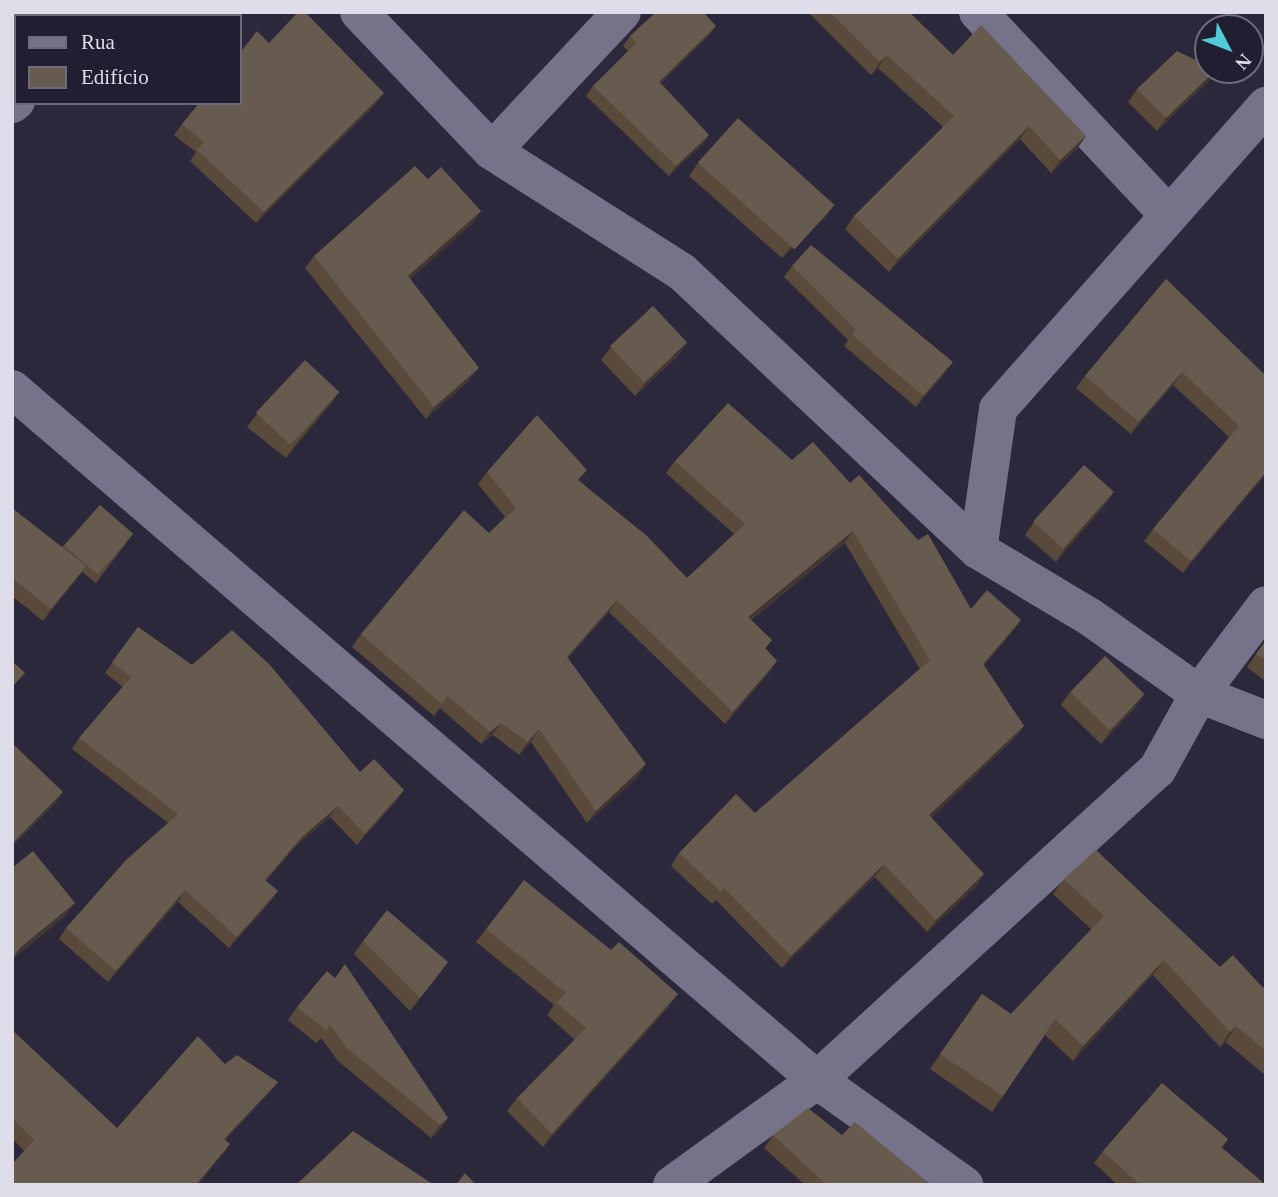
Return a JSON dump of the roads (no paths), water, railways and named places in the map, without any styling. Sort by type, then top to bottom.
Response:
[{"type":"street","points":[[359,12],[492,151],[682,272],[978,550],[1090,617],[1199,694],[1266,720]]},
{"type":"street","points":[[492,151],[622,12]]},
{"type":"street","points":[[978,12],[1167,214]]},
{"type":"street","points":[[978,550],[998,409],[1167,214],[1266,106]]},
{"type":"street","points":[[12,388],[817,1080],[964,1185]]},
{"type":"street","points":[[671,1185],[817,1080],[1157,770],[1199,694],[1266,605]]}]
